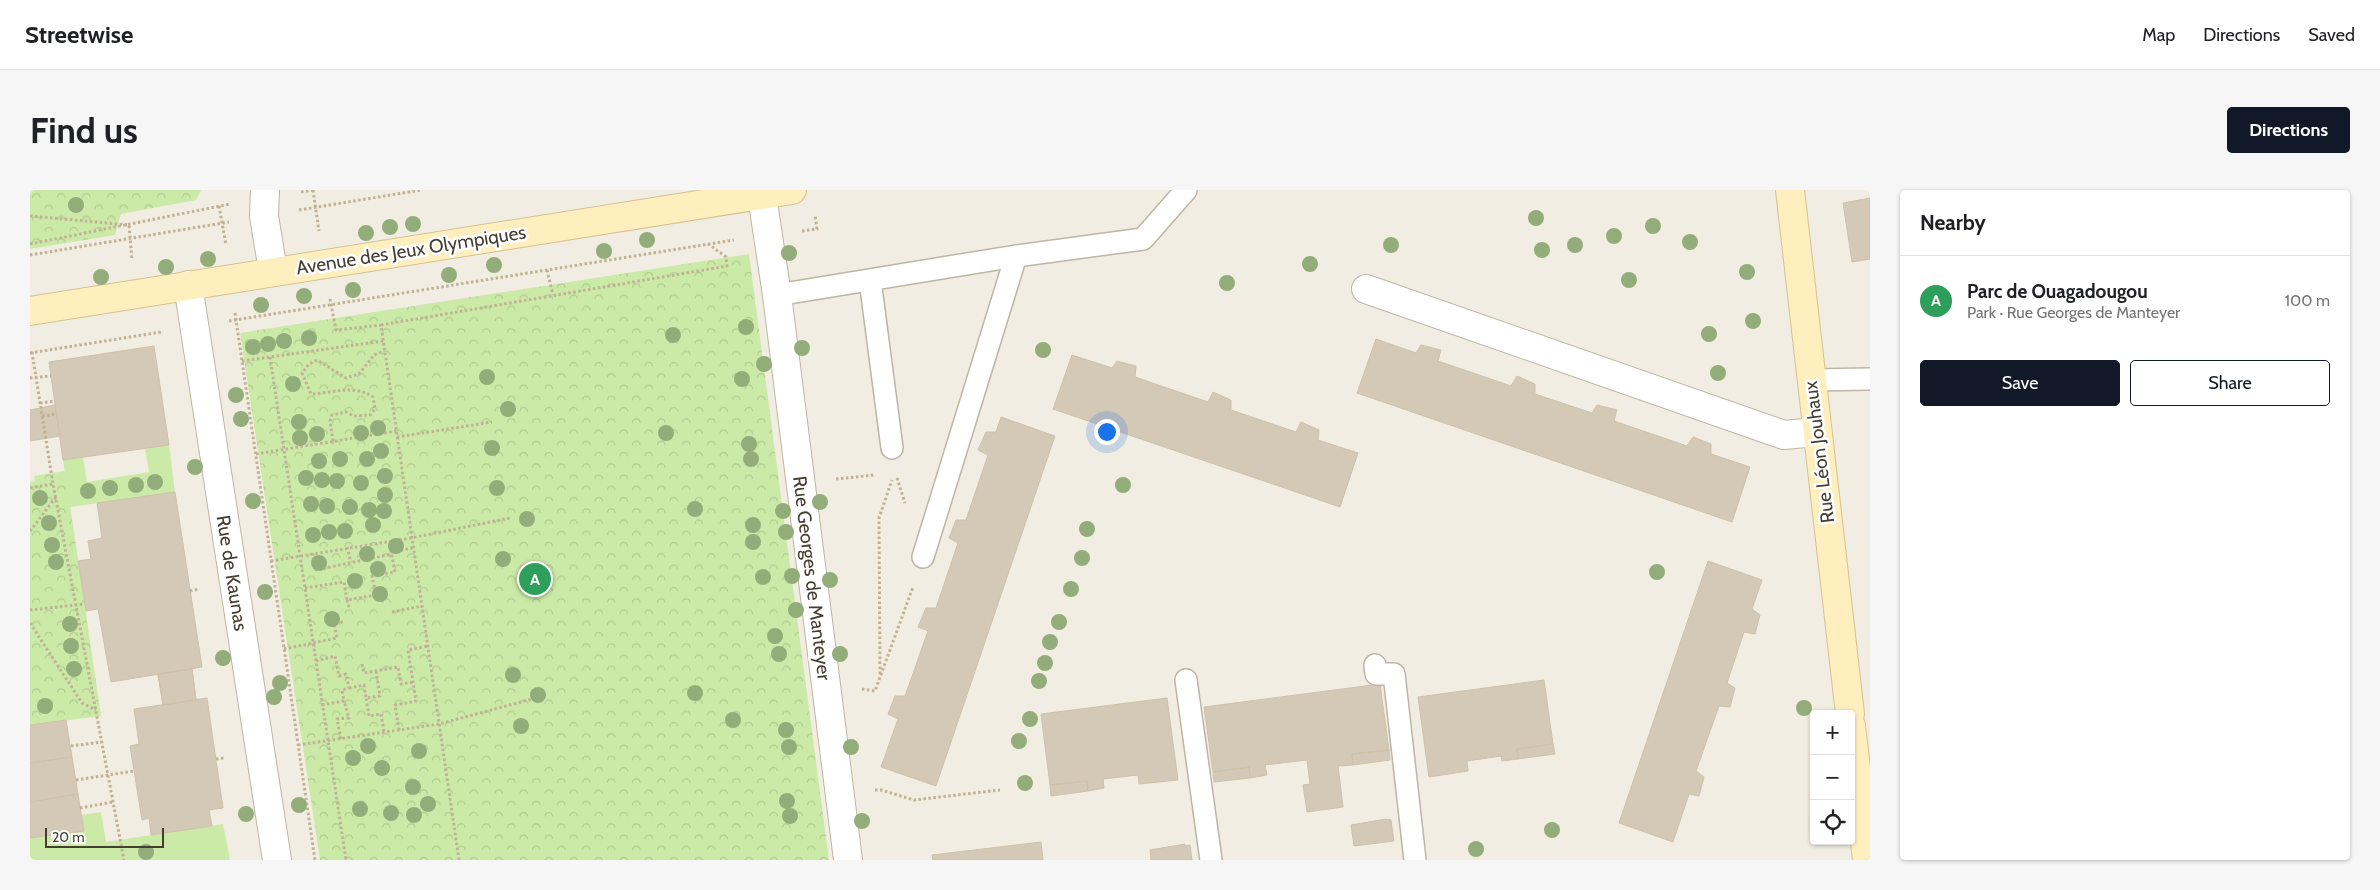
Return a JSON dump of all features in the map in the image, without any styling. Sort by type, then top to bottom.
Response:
[{"type":"main road","name":"Avenue des Jeux Olympiques","points":[[30,311],[792,190]]},
{"type":"main road","name":"Rue Léon Jouhaux","points":[[1790,190],[1810,380],[1850,710]]},
{"type":"main road","points":[[1855,755],[1868,855]]},
{"type":"street","name":"Rue Georges de Manteyer","points":[[762,196],[777,295],[848,860]]},
{"type":"street","points":[[265,201],[273,272]]},
{"type":"street","name":"Rue de Kaunas","points":[[188,285],[277,860]]},
{"type":"street","points":[[1366,289],[1784,436],[1816,432]]},
{"type":"lane","points":[[777,295],[1016,256],[1143,239],[1186,190]]},
{"type":"lane","points":[[923,557],[1016,256]]},
{"type":"lane","points":[[870,280],[892,448]]},
{"type":"lane","points":[[1810,380],[1870,379]]},
{"type":"lane","points":[[1374,665],[1376,674],[1394,674],[1415,860]]},
{"type":"lane","points":[[1186,680],[1211,860]]},
{"type":"path","points":[[30,255],[222,223],[265,201],[313,190]]},
{"type":"path","points":[[30,244],[219,206],[421,190]]},
{"type":"path","points":[[219,206],[315,860]]},
{"type":"path","points":[[30,216],[129,224]]},
{"type":"path","points":[[124,860],[53,484],[31,352],[708,244]]},
{"type":"path","points":[[352,328],[381,325],[727,266]]},
{"type":"path","points":[[547,270],[553,295]]},
{"type":"path","points":[[381,325],[459,860]]},
{"type":"path","points":[[242,361],[383,341]]},
{"type":"path","points":[[333,441],[330,421],[332,416],[346,412],[354,416],[370,415],[375,409],[373,397],[364,390],[350,389],[311,394],[302,373],[309,364],[318,360],[346,378],[359,374],[374,355],[384,350]]},
{"type":"path","points":[[270,357],[346,860]]},
{"type":"path","points":[[30,378],[51,376]]},
{"type":"path","points":[[40,403],[55,401]]},
{"type":"path","points":[[42,416],[57,414]]},
{"type":"path","points":[[397,438],[492,422]]},
{"type":"path","points":[[256,454],[396,431]]},
{"type":"path","points":[[880,678],[879,518],[895,472]]},
{"type":"path","points":[[832,480],[877,474]]},
{"type":"path","points":[[30,488],[53,484]]},
{"type":"path","points":[[30,532],[56,497]]},
{"type":"path","points":[[271,561],[412,538],[510,518]]},
{"type":"path","points":[[348,547],[351,562]]},
{"type":"path","points":[[312,553],[316,570],[413,548]]},
{"type":"path","points":[[347,600],[376,595],[372,576],[395,572],[392,554]]},
{"type":"path","points":[[858,688],[875,691],[923,557]]},
{"type":"path","points":[[305,588],[344,582],[349,607]]},
{"type":"path","points":[[190,591],[199,589]]},
{"type":"path","points":[[30,610],[85,604]]},
{"type":"path","points":[[392,612],[422,606]]},
{"type":"path","points":[[284,649],[337,638],[334,624],[343,622]]},
{"type":"path","points":[[30,623],[82,703],[96,710]]},
{"type":"path","points":[[400,730],[395,705],[416,701],[408,650],[428,646]]},
{"type":"path","points":[[316,661],[335,656],[339,676],[346,674],[349,688]]},
{"type":"path","points":[[362,664],[364,674],[398,667],[401,684],[413,682]]},
{"type":"path","points":[[366,698],[380,696],[376,671]]},
{"type":"path","points":[[341,739],[338,719],[349,718],[342,690],[364,685],[369,716],[381,714],[384,732]]},
{"type":"path","points":[[298,745],[439,724],[532,700]]},
{"type":"path","points":[[322,705],[344,701]]},
{"type":"path","points":[[71,746],[102,742]]},
{"type":"path","points":[[216,759],[224,758]]},
{"type":"path","points":[[76,780],[134,771]]},
{"type":"path","points":[[881,790],[914,800],[1000,790]]},
{"type":"path","points":[[80,808],[113,802]]},
{"type":"green space","points":[[30,190],[201,190],[196,200],[121,214],[115,235],[30,249]]},
{"type":"green space","points":[[749,254],[829,860],[320,860],[240,333]]},
{"type":"green space","points":[[169,445],[175,492],[70,507],[63,460],[83,457],[87,482],[149,472],[145,449]]},
{"type":"green space","points":[[65,471],[101,716],[30,725],[30,482],[35,481],[34,476]]},
{"type":"green space","points":[[101,812],[106,842],[223,824],[230,860],[30,860],[30,838],[83,831],[81,815]]},
{"type":"building","points":[[1870,198],[1870,259],[1852,262],[1843,203]]},
{"type":"building","points":[[1376,339],[1416,353],[1421,345],[1441,350],[1438,361],[1511,386],[1517,376],[1535,384],[1535,394],[1592,413],[1597,405],[1617,410],[1614,421],[1687,446],[1693,437],[1711,444],[1711,454],[1750,467],[1732,522],[1357,393]]},
{"type":"building","points":[[154,346],[169,445],[63,460],[49,362]]},
{"type":"building","points":[[1072,355],[1112,368],[1117,361],[1136,366],[1135,377],[1208,402],[1213,392],[1231,400],[1231,410],[1296,432],[1301,422],[1319,430],[1318,440],[1358,453],[1340,507],[1053,409]]},
{"type":"building","points":[[55,405],[60,436],[30,441],[30,410]]},
{"type":"building","points":[[1001,417],[1055,436],[936,786],[881,767],[898,719],[888,714],[895,696],[905,696],[928,631],[918,627],[926,608],[936,608],[958,543],[949,538],[956,520],[966,520],[988,455],[978,450],[986,432],[996,432]]},
{"type":"building","points":[[175,492],[202,667],[111,682],[98,609],[86,611],[78,561],[91,559],[88,541],[102,538],[97,503]]},
{"type":"building","points":[[1708,561],[1762,580],[1752,609],[1760,615],[1755,634],[1744,632],[1727,683],[1735,688],[1730,707],[1719,706],[1696,771],[1704,777],[1699,796],[1689,794],[1673,842],[1619,823]]},
{"type":"building","points":[[192,669],[196,700],[163,705],[158,674]]},
{"type":"building","points":[[192,669],[196,700],[163,705],[158,674]]},
{"type":"building","points":[[1544,680],[1553,744],[1517,749],[1518,759],[1502,761],[1501,756],[1467,761],[1468,771],[1429,777],[1418,697]]},
{"type":"building","points":[[1380,684],[1389,750],[1352,754],[1353,765],[1338,766],[1343,807],[1307,812],[1303,785],[1310,784],[1307,760],[1265,765],[1267,775],[1250,778],[1249,767],[1213,772],[1204,707]]},
{"type":"building","points":[[207,698],[223,808],[209,810],[212,826],[151,835],[149,818],[142,820],[130,746],[139,744],[134,709]]},
{"type":"building","points":[[1167,698],[1178,780],[1139,784],[1138,775],[1103,779],[1104,788],[1088,791],[1087,781],[1050,785],[1041,714]]},
{"type":"building","points":[[66,720],[72,757],[30,763],[30,725]]},
{"type":"building","points":[[1553,744],[1555,754],[1518,759],[1517,749]]},
{"type":"building","points":[[1389,750],[1390,760],[1353,765],[1352,754]]},
{"type":"building","points":[[72,757],[78,794],[30,802],[30,763]]},
{"type":"building","points":[[1249,767],[1250,778],[1214,782],[1213,772]]},
{"type":"building","points":[[1087,781],[1088,791],[1051,796],[1050,785]]},
{"type":"building","points":[[78,794],[84,831],[30,838],[30,802]]},
{"type":"building","points":[[1386,819],[1391,820],[1394,841],[1354,846],[1351,825]]},
{"type":"building","points":[[1041,842],[1043,860],[933,860],[932,855]]},
{"type":"building","points":[[1185,844],[1185,846],[1190,845],[1192,860],[1151,860],[1150,850]]},
{"type":"place","name":"Parc de Ouagadougou","points":[[535,579]]}]
